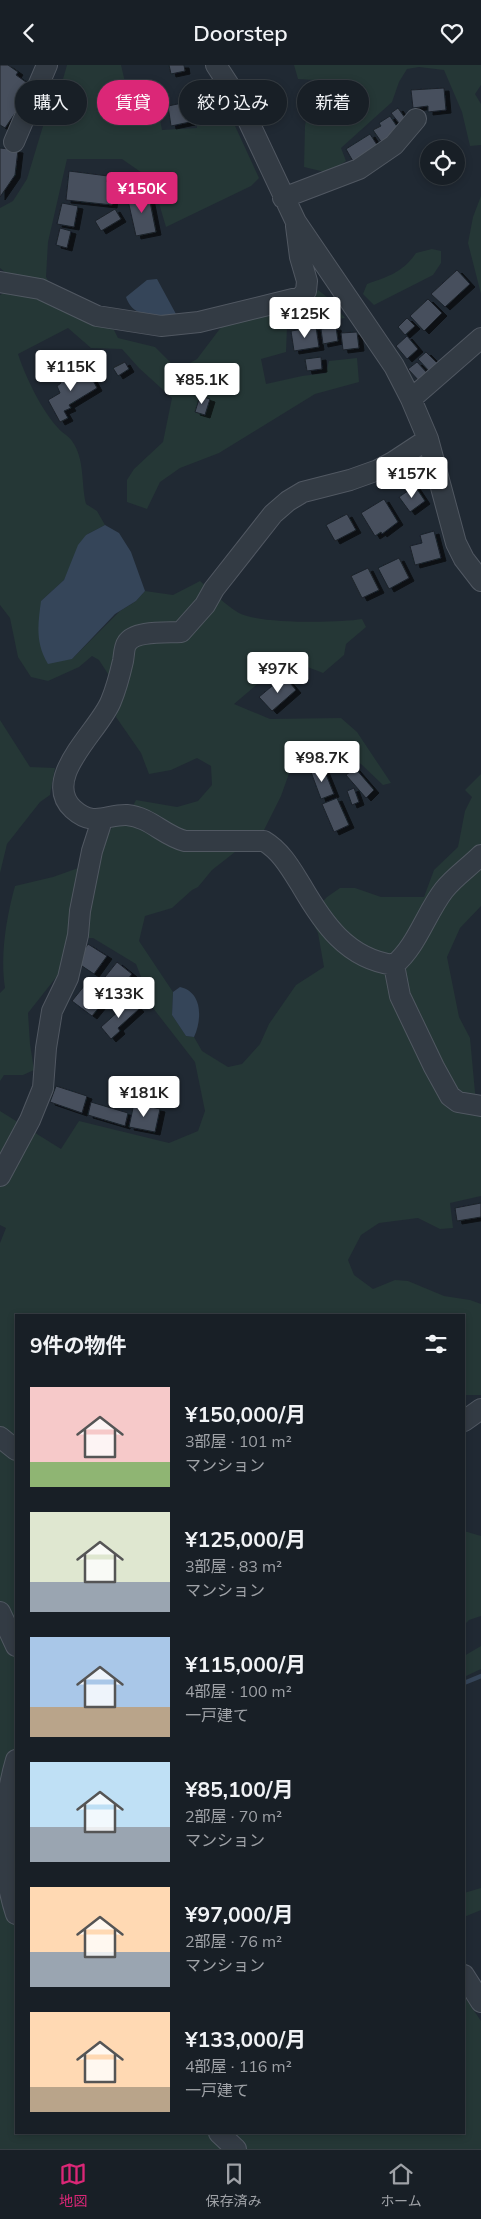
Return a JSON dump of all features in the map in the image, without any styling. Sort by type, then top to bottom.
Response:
[{"type":"street","points":[[14,142],[47,65]]},
{"type":"street","points":[[216,65],[238,99],[283,198],[296,222],[394,366],[411,399],[428,439],[456,543],[464,559],[481,581]]},
{"type":"street","points":[[283,198],[359,169],[394,145],[416,119]]},
{"type":"street","points":[[0,282],[40,289],[97,316],[161,326],[199,322],[301,297],[306,291],[307,281],[300,257],[296,222]]},
{"type":"street","points":[[411,399],[481,338]]},
{"type":"street","points":[[428,439],[378,470],[303,492],[288,501],[272,515],[214,589],[205,605],[181,631],[136,635],[127,643],[111,702],[97,727],[74,757],[64,774],[63,787],[66,799],[73,809],[85,817],[102,820],[126,815],[145,819],[174,838],[185,841],[264,841],[272,846],[289,865],[315,909],[334,934],[352,950],[379,963],[394,965],[405,955],[420,927],[444,890],[481,855]]},
{"type":"street","points":[[0,1176],[30,1120],[43,1088],[46,1048],[52,1011],[68,978],[78,935],[80,911],[92,851],[102,820]]},
{"type":"street","points":[[394,965],[400,996],[450,1096],[458,1102],[481,1106]]},
{"type":"street","points":[[465,1420],[481,1409]]},
{"type":"street","points":[[0,1437],[15,1449]]},
{"type":"street","points":[[0,1612],[15,1644]]},
{"type":"street","points":[[15,1765],[5,1813],[5,1875],[15,1910]]},
{"type":"street","points":[[465,1977],[481,2002]]},
{"type":"street","points":[[221,2134],[236,2149]]},
{"type":"shaded area","points":[[67,65],[121,65],[124,80],[97,80],[97,125],[161,125],[162,130],[197,128],[197,125],[235,125],[259,178],[251,186],[166,227],[158,200],[158,184],[122,159],[67,159],[48,242],[46,277],[62,306],[69,313],[114,330],[118,338],[155,347],[178,370],[197,359],[222,326],[307,299],[318,290],[327,297],[345,318],[287,327],[286,352],[261,359],[266,384],[326,373],[329,361],[357,358],[359,382],[315,394],[219,453],[180,468],[160,482],[147,509],[127,502],[127,480],[134,469],[163,442],[172,398],[139,368],[122,349],[91,348],[68,328],[18,354],[40,403],[52,421],[71,439],[76,448],[81,463],[86,504],[97,511],[105,525],[86,535],[64,580],[41,601],[72,659],[120,611],[136,601],[145,591],[173,595],[200,581],[234,610],[249,617],[299,622],[362,619],[366,627],[346,644],[344,655],[323,673],[287,659],[234,704],[270,719],[341,718],[357,732],[391,783],[383,785],[361,764],[344,756],[318,752],[299,758],[291,768],[281,796],[255,848],[235,852],[212,870],[198,887],[172,908],[145,916],[139,941],[173,992],[172,1015],[186,1036],[194,1037],[202,1051],[228,1067],[242,1064],[260,1044],[269,1024],[296,985],[324,967],[318,933],[309,916],[327,897],[340,888],[355,888],[381,897],[424,897],[434,870],[458,847],[465,811],[472,797],[465,790],[481,774],[481,906],[460,928],[447,957],[459,1017],[470,1038],[477,1114],[481,1115],[481,1196],[450,1203],[453,1228],[440,1229],[418,1218],[379,1223],[361,1235],[348,1260],[354,1275],[373,1289],[395,1280],[408,1281],[444,1296],[470,1300],[481,1304],[481,1395],[465,1395],[465,1314],[15,1314],[15,2134],[465,2134],[465,1997],[481,2021],[481,2149],[0,2149],[0,1243],[6,1228],[0,1225],[0,1111],[61,1149],[79,1121],[169,1143],[198,1131],[205,1111],[195,1062],[153,1008],[136,964],[93,938],[68,938],[65,966],[28,1013],[34,1070],[23,1075],[4,1075],[0,1081],[0,993],[5,988],[3,963],[9,911],[15,886],[53,877],[98,861],[109,832],[132,808],[136,800],[177,807],[198,801],[212,785],[211,766],[197,758],[171,770],[149,774],[141,753],[116,717],[121,694],[99,660],[92,656],[79,667],[48,681],[31,677],[18,657],[10,618],[0,605],[0,295],[9,290],[10,276],[0,268],[0,208],[13,201],[27,179],[43,126],[87,125],[87,80],[63,80]]},
{"type":"shaded area","points":[[294,65],[481,65],[481,85],[475,94],[481,104],[481,145],[470,146],[462,112],[444,70],[419,67],[407,69],[399,82],[392,102],[369,123],[369,80],[298,79]]},
{"type":"shaded area","points":[[366,125],[341,148],[346,161],[329,173],[304,167],[305,126]]},
{"type":"shaded area","points":[[481,196],[481,294],[468,243],[473,217]]},
{"type":"shaded area","points":[[432,249],[441,251],[441,263],[433,275],[374,305],[363,294],[367,284],[400,269],[416,253]]},
{"type":"shaded area","points":[[0,720],[30,767],[55,768],[50,795],[40,802],[7,844],[0,873]]},
{"type":"shaded area","points":[[465,1531],[481,1536],[481,1616],[469,1620],[465,1624]]},
{"type":"shaded area","points":[[481,1646],[481,1669],[465,1677],[465,1655]]},
{"type":"shaded area","points":[[481,1888],[481,1910],[465,1917],[465,1893]]},
{"type":"water","points":[[157,279],[176,314],[146,315],[140,313],[129,304],[126,297],[147,280]]},
{"type":"water","points":[[105,525],[119,533],[131,552],[145,591],[136,601],[115,614],[72,659],[48,664],[41,649],[38,633],[41,601],[64,580],[78,545],[86,535]]},
{"type":"water","points":[[180,987],[188,990],[193,995],[199,1007],[197,1030],[194,1037],[186,1036],[172,1015],[173,992]]},
{"type":"building","points":[[0,65],[8,65],[18,72],[16,75],[23,80],[15,80],[15,113],[5,128],[0,125]]},
{"type":"building","points":[[169,65],[184,65],[185,71],[171,74]]},
{"type":"building","points":[[444,88],[446,110],[428,112],[428,106],[413,108],[411,90]]},
{"type":"building","points":[[179,104],[179,124],[171,126],[169,106]]},
{"type":"building","points":[[398,108],[405,118],[399,123],[391,113]]},
{"type":"building","points":[[390,116],[400,131],[382,143],[373,130],[381,126],[379,123]]},
{"type":"building","points":[[370,134],[379,148],[354,163],[346,149]]},
{"type":"building","points":[[0,148],[18,150],[15,175],[0,197]]},
{"type":"building","points":[[69,171],[108,176],[107,182],[115,183],[112,205],[66,200]]},
{"type":"building","points":[[148,192],[156,232],[136,236],[127,196]]},
{"type":"building","points":[[62,203],[78,206],[74,227],[57,224]]},
{"type":"building","points":[[115,209],[121,219],[101,231],[95,221]]},
{"type":"building","points":[[60,228],[71,231],[67,248],[56,245]]},
{"type":"building","points":[[457,270],[470,284],[445,307],[431,294]]},
{"type":"building","points":[[428,299],[442,313],[424,331],[410,316]]},
{"type":"building","points":[[407,318],[415,326],[405,335],[398,327]]},
{"type":"building","points":[[316,327],[319,347],[294,351],[291,331]]},
{"type":"building","points":[[336,327],[338,341],[323,344],[321,329]]},
{"type":"building","points":[[357,332],[359,348],[343,350],[341,333]]},
{"type":"building","points":[[407,336],[418,349],[407,359],[396,346]]},
{"type":"building","points":[[426,352],[437,363],[429,371],[418,359]]},
{"type":"building","points":[[321,357],[322,369],[307,371],[305,359]]},
{"type":"building","points":[[125,362],[129,369],[118,376],[113,368]]},
{"type":"building","points":[[417,362],[428,374],[420,382],[408,369]]},
{"type":"building","points":[[77,369],[79,372],[87,369],[97,388],[69,405],[71,408],[64,411],[68,418],[60,422],[48,400],[60,393],[57,386],[61,383],[59,379]]},
{"type":"building","points":[[200,396],[210,399],[205,415],[195,412]]},
{"type":"building","points":[[415,486],[425,501],[410,512],[399,497]]},
{"type":"building","points":[[384,499],[398,522],[382,534],[381,532],[375,536],[361,513]]},
{"type":"building","points":[[347,514],[356,530],[335,541],[326,525]]},
{"type":"building","points":[[434,531],[441,558],[415,565],[410,546],[422,543],[420,535]]},
{"type":"building","points":[[399,558],[409,578],[389,589],[378,568]]},
{"type":"building","points":[[368,568],[379,590],[362,598],[351,576]]},
{"type":"building","points":[[284,676],[296,690],[272,711],[259,697]]},
{"type":"building","points":[[323,767],[334,794],[321,799],[311,772]]},
{"type":"building","points":[[355,768],[374,790],[366,798],[346,775]]},
{"type":"building","points":[[354,788],[359,802],[352,805],[347,791]]},
{"type":"building","points":[[337,798],[349,825],[334,832],[322,804]]},
{"type":"building","points":[[88,944],[107,956],[94,974],[76,962]]},
{"type":"building","points":[[117,962],[132,974],[124,984],[126,986],[120,994],[118,992],[113,997],[110,994],[92,1016],[72,1001],[89,980],[97,987]]},
{"type":"building","points":[[131,1000],[139,1009],[118,1028],[120,1031],[111,1039],[101,1027]]},
{"type":"building","points":[[56,1086],[87,1096],[82,1113],[50,1102]]},
{"type":"building","points":[[91,1102],[128,1113],[125,1126],[88,1115]]},
{"type":"building","points":[[134,1103],[160,1109],[155,1132],[129,1127]]},
{"type":"building","points":[[481,1203],[481,1217],[457,1221],[455,1208]]},
{"type":"waterway","points":[[465,1683],[481,1676]]}]
